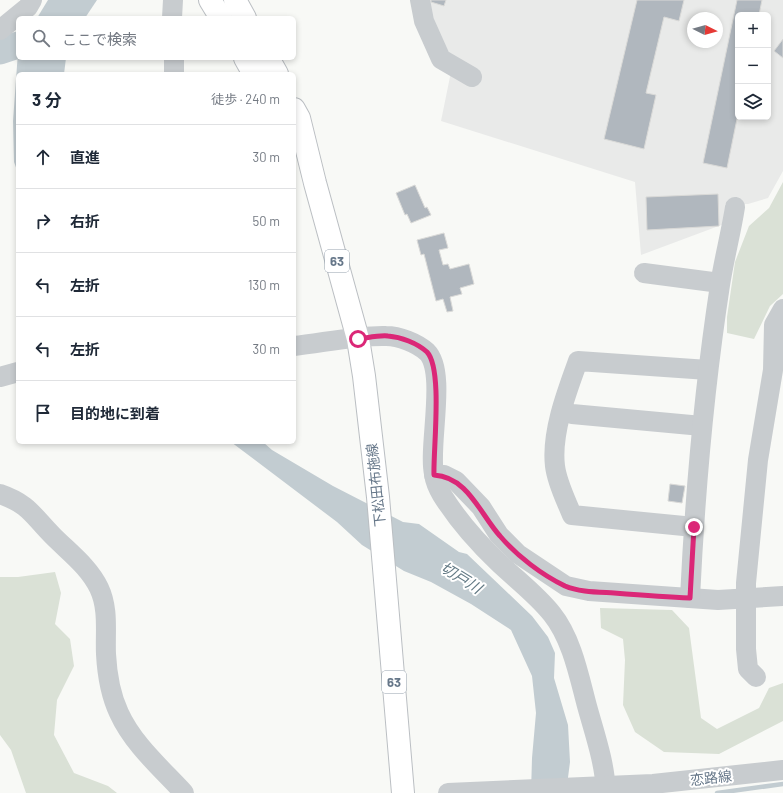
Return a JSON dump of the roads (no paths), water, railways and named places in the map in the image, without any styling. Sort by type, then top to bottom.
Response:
[{"type":"main road","points":[[210,0],[220,16]]},
{"type":"main road","points":[[235,0],[244,16]]},
{"type":"main road","points":[[246,60],[253,72]]},
{"type":"main road","points":[[269,60],[275,72]]},
{"type":"main road","name":"下松田布施線","points":[[296,113],[299,118],[315,184],[358,339],[378,497],[403,793]]},
{"type":"main road","name":"下松田布施線","points":[[296,151],[315,184]]},
{"type":"street","points":[[17,16],[28,7],[32,0]]},
{"type":"street","points":[[172,16],[173,0]]},
{"type":"street","points":[[420,0],[424,20],[440,59],[472,77]]},
{"type":"street","points":[[0,30],[16,17]]},
{"type":"street","points":[[174,60],[174,72]]},
{"type":"street","points":[[690,598],[694,527],[708,370],[720,283],[735,207]]},
{"type":"street","points":[[644,273],[720,283]]},
{"type":"street","points":[[756,677],[748,669],[746,649],[748,598],[746,583],[758,460],[776,399],[774,370],[774,325],[783,309]]},
{"type":"street","points":[[296,346],[387,336],[412,342],[428,352],[434,366],[436,386],[434,475],[442,494],[474,536],[498,562],[535,595],[552,614],[564,634],[577,671],[594,731],[606,789]]},
{"type":"street","points":[[694,527],[572,515],[555,466],[555,447],[562,411],[578,361],[708,370]]},
{"type":"street","points":[[0,377],[16,373]]},
{"type":"street","points":[[562,411],[572,414],[702,426]]},
{"type":"street","points":[[434,475],[444,476],[456,481],[481,507],[499,535],[518,554],[566,586],[589,591],[718,600],[783,596]]},
{"type":"street","points":[[0,494],[16,499],[30,509],[52,535],[89,571],[100,589],[106,608],[106,655],[109,678],[119,713],[133,738],[184,793]]},
{"type":"street","name":"恋路線","points":[[448,793],[577,787],[606,789],[783,770]]},
{"type":"water","points":[[48,0],[97,0],[86,16],[38,16]]},
{"type":"water","points":[[17,60],[66,60],[64,72],[17,72]]},
{"type":"water","points":[[16,80],[16,168],[14,162],[13,121]]},
{"type":"water","name":"切戸川","points":[[234,444],[265,444],[272,450],[333,486],[403,522],[419,524],[459,552],[467,554],[532,616],[548,637],[555,653],[554,678],[568,725],[570,762],[566,793],[531,793],[536,713],[532,676],[511,630],[471,604],[431,582],[404,571],[362,545],[337,522]]},
{"type":"waterway","points":[[0,51],[16,46]]},
{"type":"waterway","points":[[717,793],[783,784]]}]
